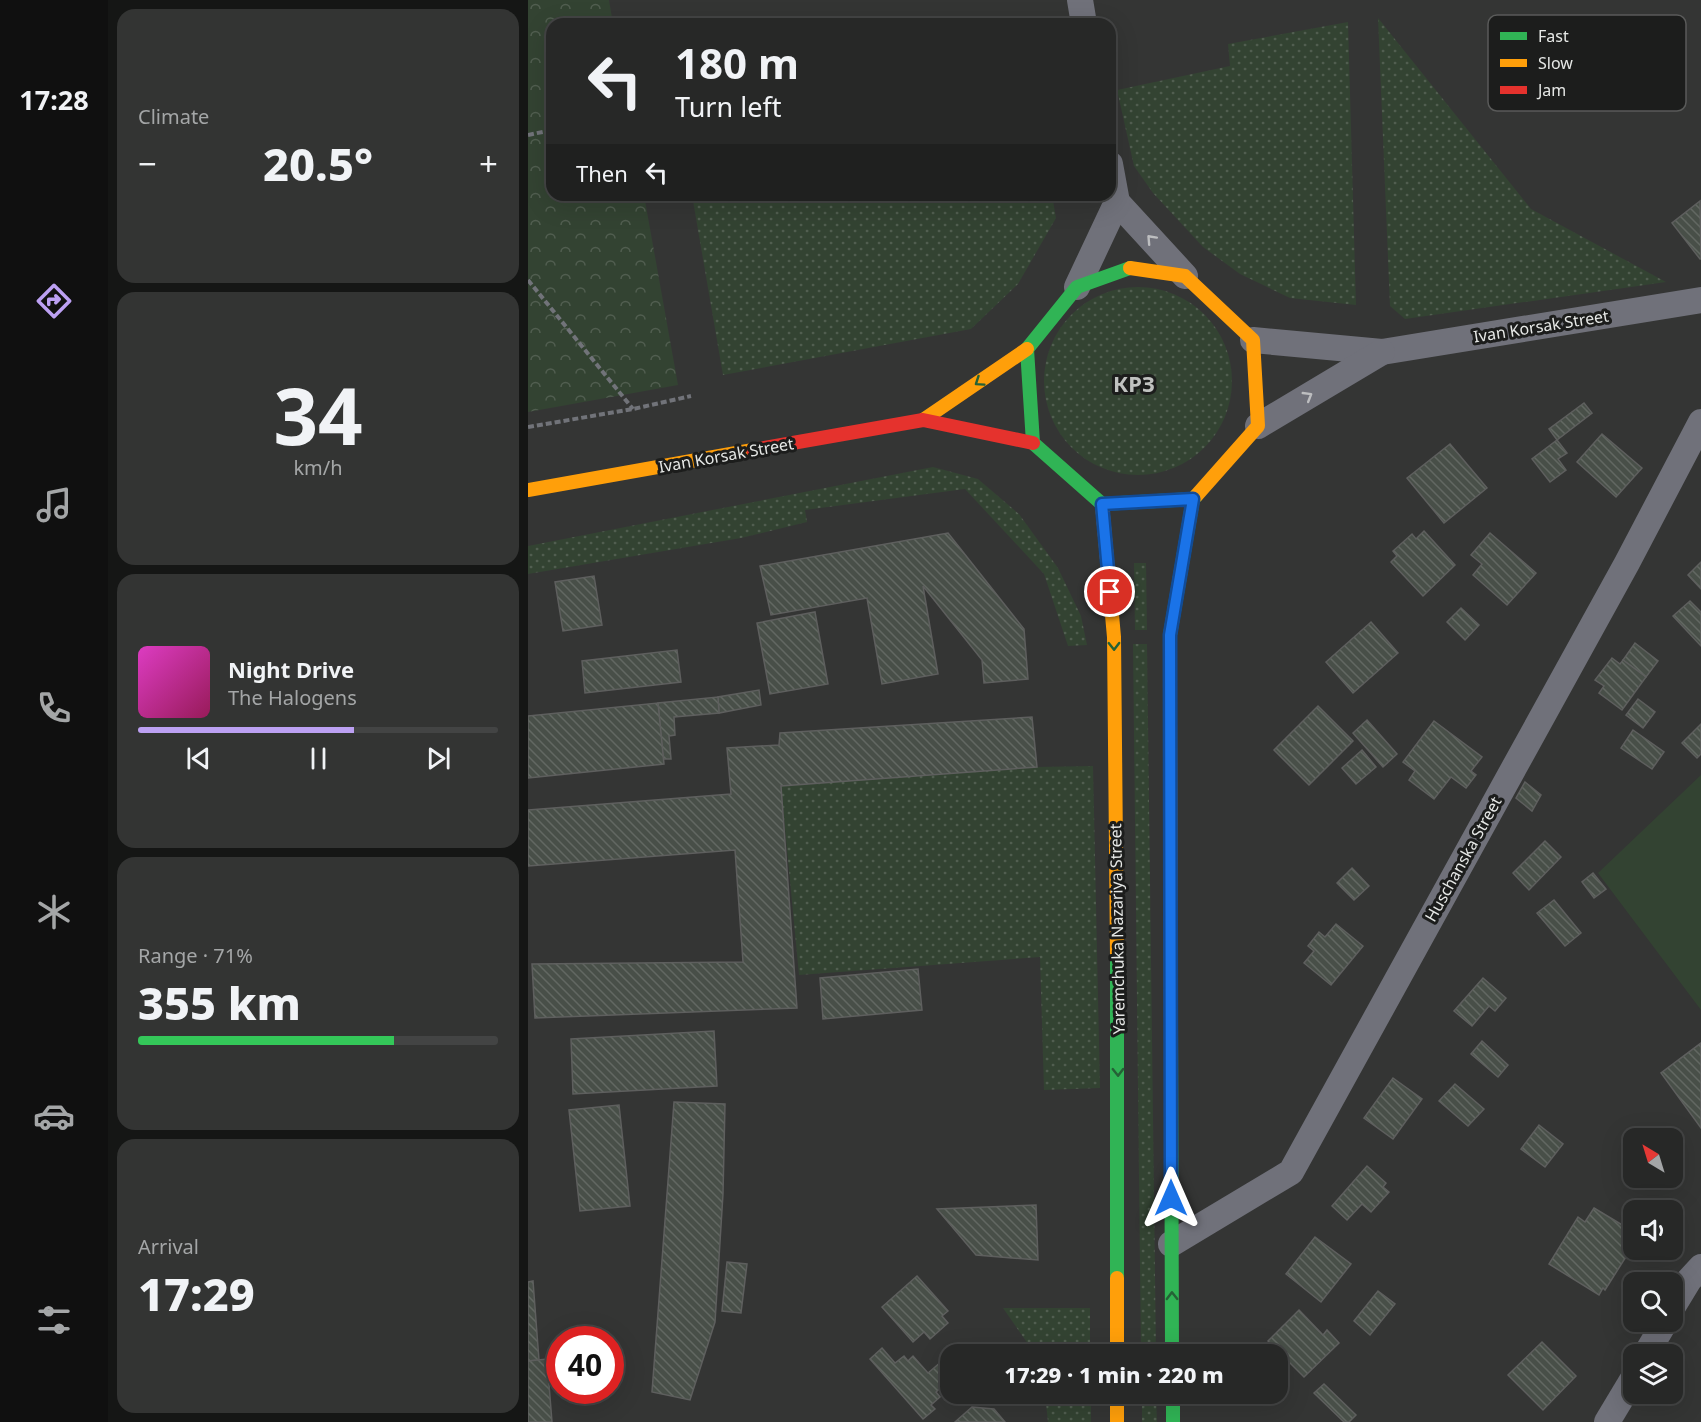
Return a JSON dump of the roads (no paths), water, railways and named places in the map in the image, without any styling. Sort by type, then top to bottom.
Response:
[{"type":"street","points":[[1080,0],[1083,18]]},
{"type":"street","points":[[1116,197],[1117,202],[1185,276],[1253,340],[1257,426],[1193,499],[1170,635],[1172,1344]]},
{"type":"street","points":[[923,420],[1027,349],[1077,287],[1117,202]]},
{"type":"street","points":[[1077,287],[1130,268],[1185,276]]},
{"type":"street","name":"Ivan Korsak Street","points":[[1253,340],[1382,352],[1701,300]]},
{"type":"street","points":[[1027,349],[1033,443]]},
{"type":"street","name":"Ivan Korsak Street","points":[[1257,426],[1382,352]]},
{"type":"street","points":[[923,420],[1033,443],[1102,504],[1193,499]]},
{"type":"street","name":"Ivan Korsak Street","points":[[528,490],[923,420]]},
{"type":"street","name":"Huschanska Street","points":[[1171,1244],[1291,1172],[1621,573],[1701,422]]},
{"type":"street","name":"Yaremchuka Nazariya Street","points":[[1102,504],[1114,637],[1118,1104],[1117,1344]]},
{"type":"street","points":[[1683,1290],[1701,1267]]},
{"type":"street","points":[[1608,1422],[1623,1396]]},
{"type":"street","points":[[1117,1404],[1117,1422]]},
{"type":"street","points":[[1173,1404],[1173,1422]]},
{"type":"district","name":"КРЗ","points":[[1134,383]]}]
